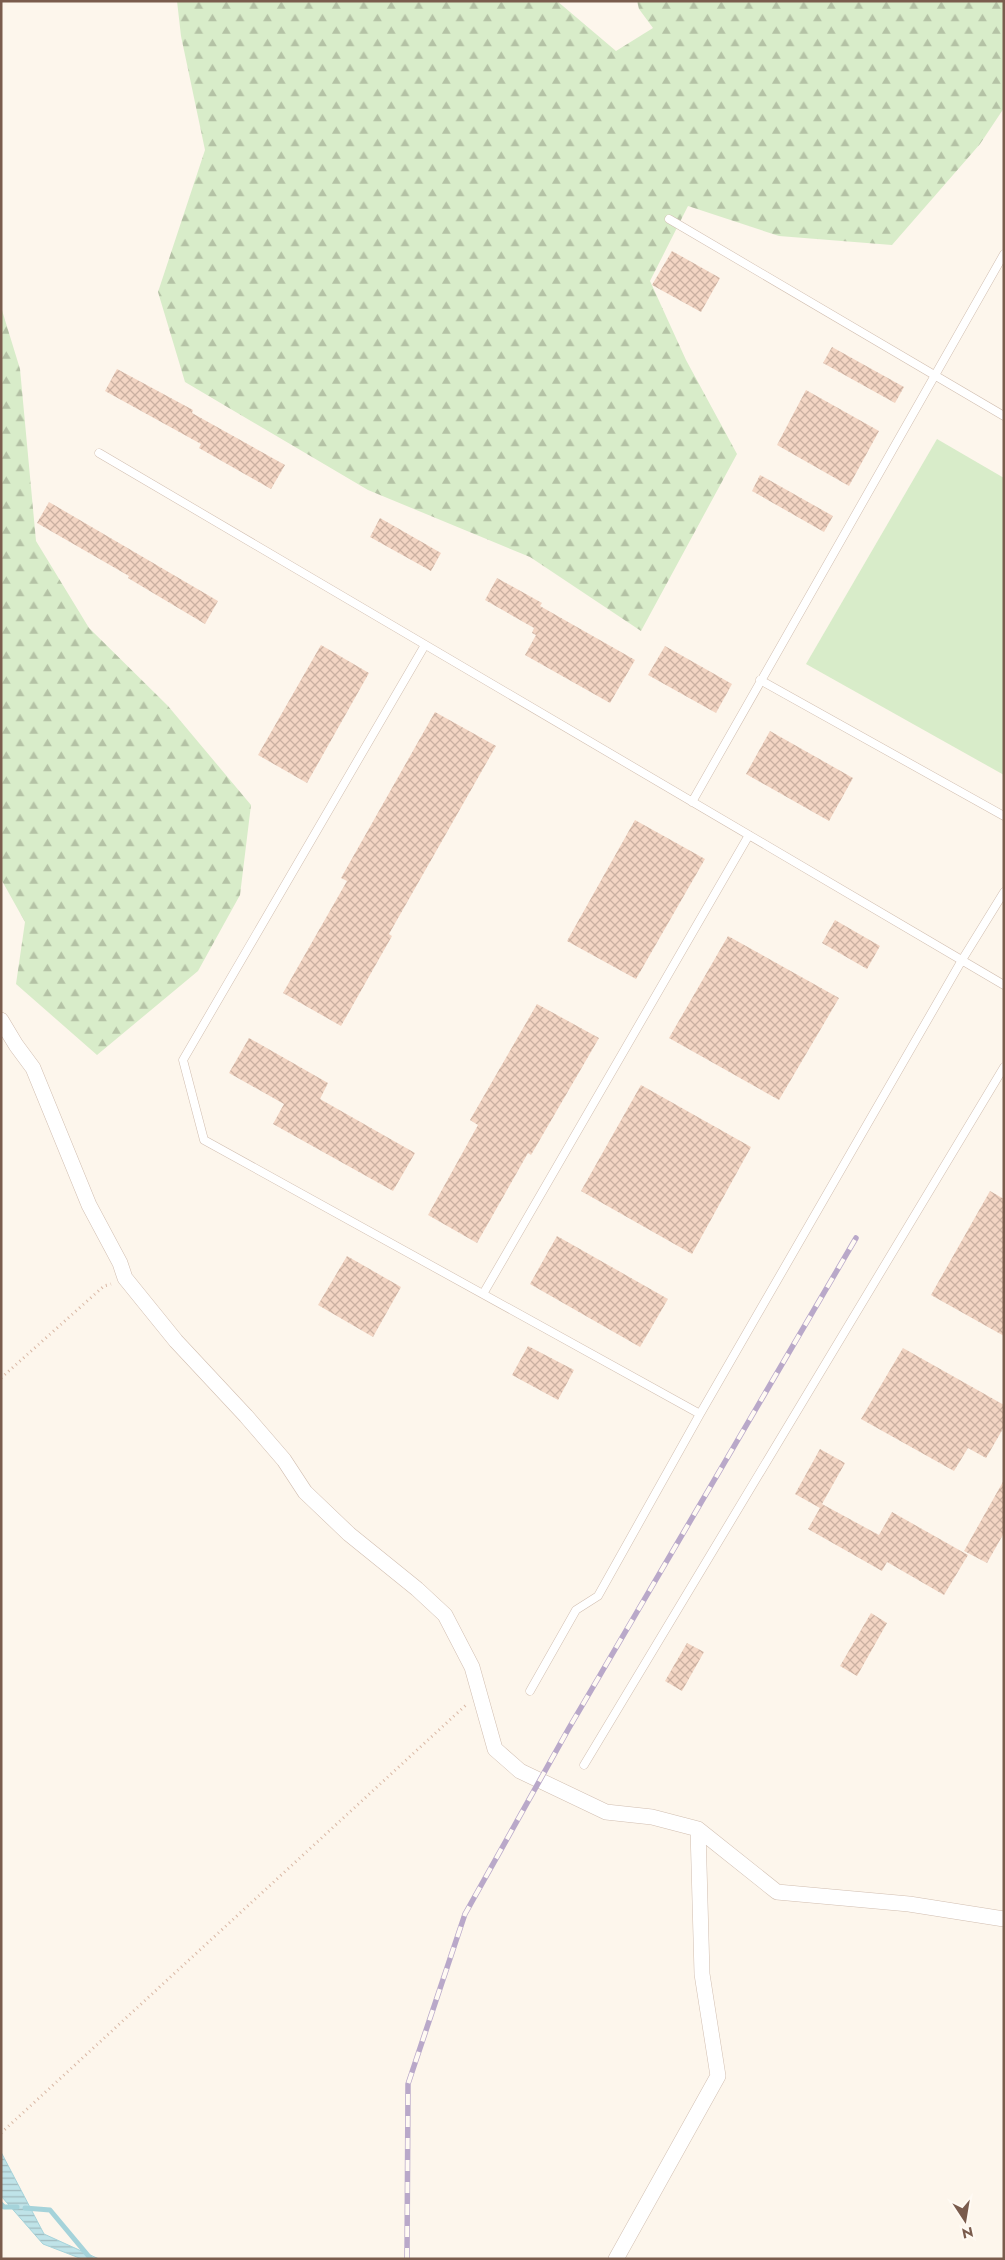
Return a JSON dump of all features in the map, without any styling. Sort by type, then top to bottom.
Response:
[{"type":"street","points":[[1,1020],[33,1068],[89,1205],[120,1263],[125,1278],[176,1341],[284,1460],[305,1492],[349,1534],[417,1589],[445,1615],[472,1667],[495,1749],[520,1771],[606,1812],[652,1818],[698,1829],[777,1892],[909,1904],[1004,1919]]},
{"type":"street","points":[[616,2259],[718,2076],[702,1974],[698,1829]]},
{"type":"lane","points":[[669,220],[1004,416]]},
{"type":"lane","points":[[692,802],[1004,254]]},
{"type":"lane","points":[[99,453],[1004,985]]},
{"type":"lane","points":[[425,645],[183,1060],[204,1140],[700,1414]]},
{"type":"lane","points":[[760,680],[1004,816]]},
{"type":"lane","points":[[483,1294],[749,835]]},
{"type":"lane","points":[[530,1691],[576,1610],[598,1596],[700,1414],[962,960],[1004,892]]},
{"type":"lane","points":[[584,1765],[1004,1067]]},
{"type":"path","points":[[1,1378],[104,1286],[125,1278]]},
{"type":"path","points":[[3,2132],[480,1692]]},
{"type":"green space","points":[[177,1],[557,1],[616,51],[653,28],[639,9],[637,1],[1004,1],[1004,108],[980,144],[892,245],[779,236],[688,206],[650,281],[686,360],[737,454],[641,631],[530,557],[368,490],[185,382],[158,292],[205,150],[181,36]]},
{"type":"green space","points":[[1,307],[20,369],[36,541],[89,628],[168,706],[251,805],[240,895],[198,971],[97,1055],[16,984],[25,922],[1,879]]},
{"type":"green space","points":[[937,439],[1004,478],[1004,775],[806,664]]},
{"type":"water","points":[[1,2152],[44,2234],[99,2259],[82,2259],[43,2244],[1,2196]]},
{"type":"building","points":[[672,251],[720,278],[701,312],[652,285]]},
{"type":"building","points":[[832,347],[904,387],[895,403],[823,363]]},
{"type":"building","points":[[117,369],[193,410],[192,413],[285,465],[271,489],[199,448],[201,444],[105,391]]},
{"type":"building","points":[[806,390],[879,431],[849,486],[777,445]]},
{"type":"building","points":[[760,475],[833,516],[824,532],[752,491]]},
{"type":"building","points":[[49,502],[218,601],[205,624],[128,578],[129,576],[37,523]]},
{"type":"building","points":[[380,518],[441,553],[431,571],[370,537]]},
{"type":"building","points":[[497,578],[542,603],[540,606],[635,660],[610,703],[525,655],[536,635],[532,633],[534,628],[485,600]]},
{"type":"building","points":[[321,645],[369,673],[307,783],[258,755]]},
{"type":"building","points":[[665,646],[732,684],[716,713],[648,675]]},
{"type":"building","points":[[435,712],[496,746],[389,934],[392,936],[341,1026],[283,993],[347,881],[341,878]]},
{"type":"building","points":[[770,731],[853,778],[829,821],[746,774]]},
{"type":"building","points":[[635,820],[705,859],[636,979],[567,941]]},
{"type":"building","points":[[835,920],[880,946],[867,969],[822,943]]},
{"type":"building","points":[[728,936],[839,998],[779,1100],[669,1038]]},
{"type":"building","points":[[537,1004],[599,1038],[531,1155],[528,1153],[477,1243],[428,1215],[478,1125],[470,1120]]},
{"type":"building","points":[[249,1038],[328,1083],[320,1099],[415,1153],[393,1191],[273,1124],[284,1104],[229,1073]]},
{"type":"building","points":[[641,1085],[751,1147],[692,1254],[581,1191]]},
{"type":"building","points":[[990,1191],[1004,1199],[1004,1336],[931,1295]]},
{"type":"building","points":[[557,1236],[668,1299],[640,1347],[530,1284]]},
{"type":"building","points":[[347,1256],[401,1287],[373,1337],[318,1305]]},
{"type":"building","points":[[528,1346],[574,1370],[558,1400],[512,1375]]},
{"type":"building","points":[[903,1348],[1004,1405],[1004,1427],[986,1458],[968,1448],[954,1471],[861,1419]]},
{"type":"building","points":[[820,1449],[845,1463],[822,1504],[879,1535],[892,1512],[968,1555],[944,1595],[887,1562],[882,1571],[808,1529],[820,1508],[795,1494]]},
{"type":"building","points":[[1004,1480],[1004,1533],[987,1563],[964,1551]]},
{"type":"building","points":[[871,1613],[887,1623],[857,1676],[840,1666]]},
{"type":"building","points":[[687,1643],[704,1652],[682,1691],[665,1681]]},
{"type":"waterway","points":[[1,2204],[4,2207],[17,2207]]},
{"type":"waterway","points":[[25,2208],[50,2210],[91,2259]]},
{"type":"railway","points":[[407,2259],[408,2084],[465,1914],[569,1728],[856,1238]]}]
